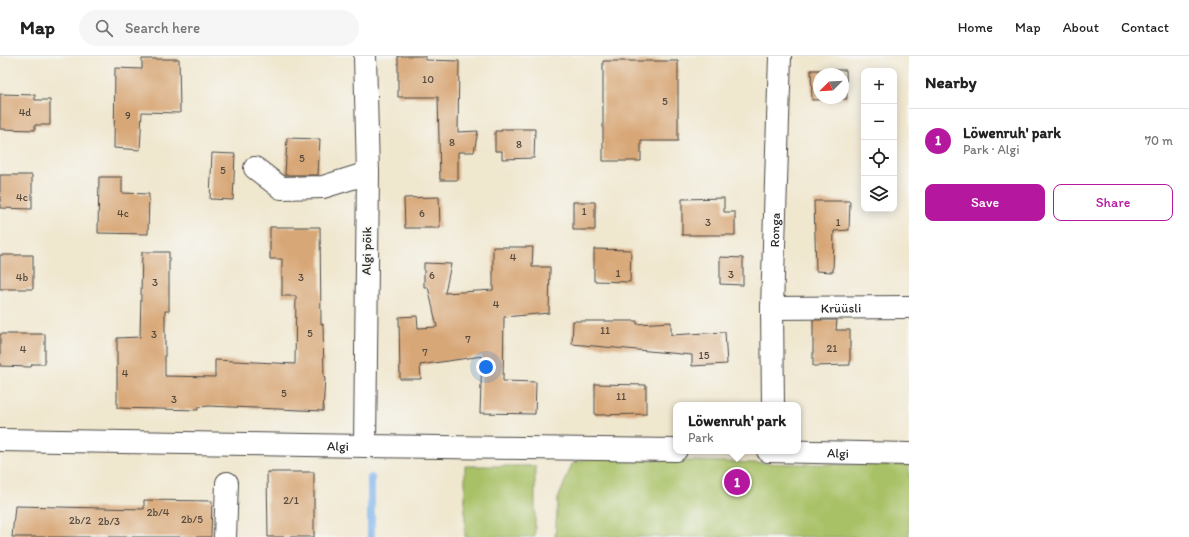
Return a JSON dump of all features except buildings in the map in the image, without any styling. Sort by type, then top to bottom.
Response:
[{"type":"street","name":"Algi põik","points":[[365,56],[368,173],[365,446]]},
{"type":"street","name":"Ronga","points":[[773,402],[772,308],[780,56]]},
{"type":"street","points":[[255,168],[281,188],[323,186],[368,173]]},
{"type":"street","name":"Krüüsli","points":[[772,308],[909,307]]},
{"type":"street","name":"Algi","points":[[0,440],[673,450]]},
{"type":"street","name":"Algi","points":[[801,452],[909,454]]},
{"type":"street","points":[[225,537],[227,483]]},
{"type":"green space","points":[[588,458],[793,464],[909,465],[909,537],[555,537],[558,499],[572,464]]},
{"type":"green space","points":[[465,466],[535,466],[535,537],[465,537]]},
{"type":"waterway","points":[[371,478],[371,537]]},
{"type":"place","name":"Löwenruh' park","points":[[737,482]]}]
